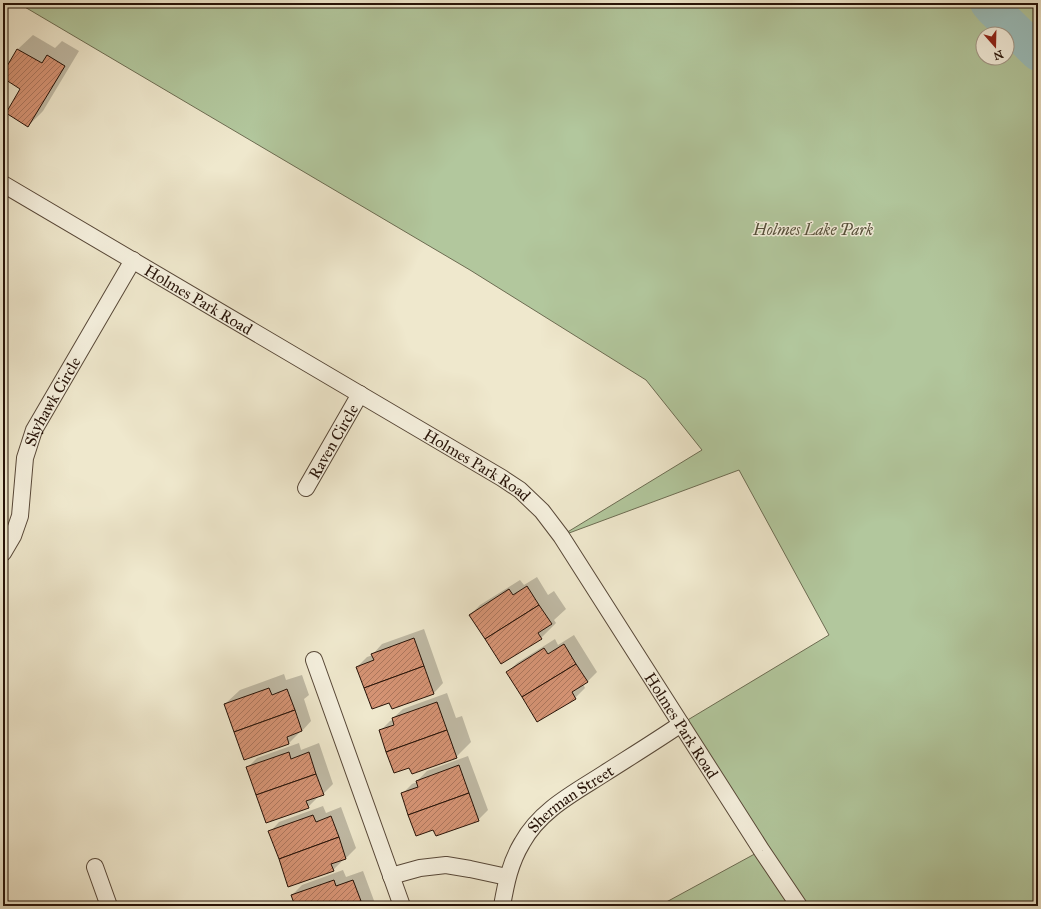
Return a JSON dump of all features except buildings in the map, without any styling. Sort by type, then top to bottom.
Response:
[{"type":"street","name":"Holmes Park Road","points":[[3,184],[520,490],[542,511],[561,536],[799,906]]},
{"type":"street","name":"Skyhawk Circle","points":[[3,553],[13,536],[20,516],[25,458],[34,430],[133,260]]},
{"type":"street","name":"Raven Circle","points":[[306,488],[360,394]]},
{"type":"street","points":[[314,660],[402,906]]},
{"type":"street","name":"Sherman Street","points":[[502,906],[507,877],[511,865],[522,842],[537,822],[555,805],[681,724]]},
{"type":"street","points":[[391,876],[420,868],[446,865],[507,877]]},
{"type":"street","points":[[95,867],[108,906]]},
{"type":"green space","name":"Holmes Lake Park","points":[[18,3],[1038,3],[1038,906],[659,906],[762,850],[681,724],[829,635],[739,470],[561,536],[702,450],[646,380],[470,270]]},
{"type":"waterway","points":[[988,3],[1038,53]]}]
